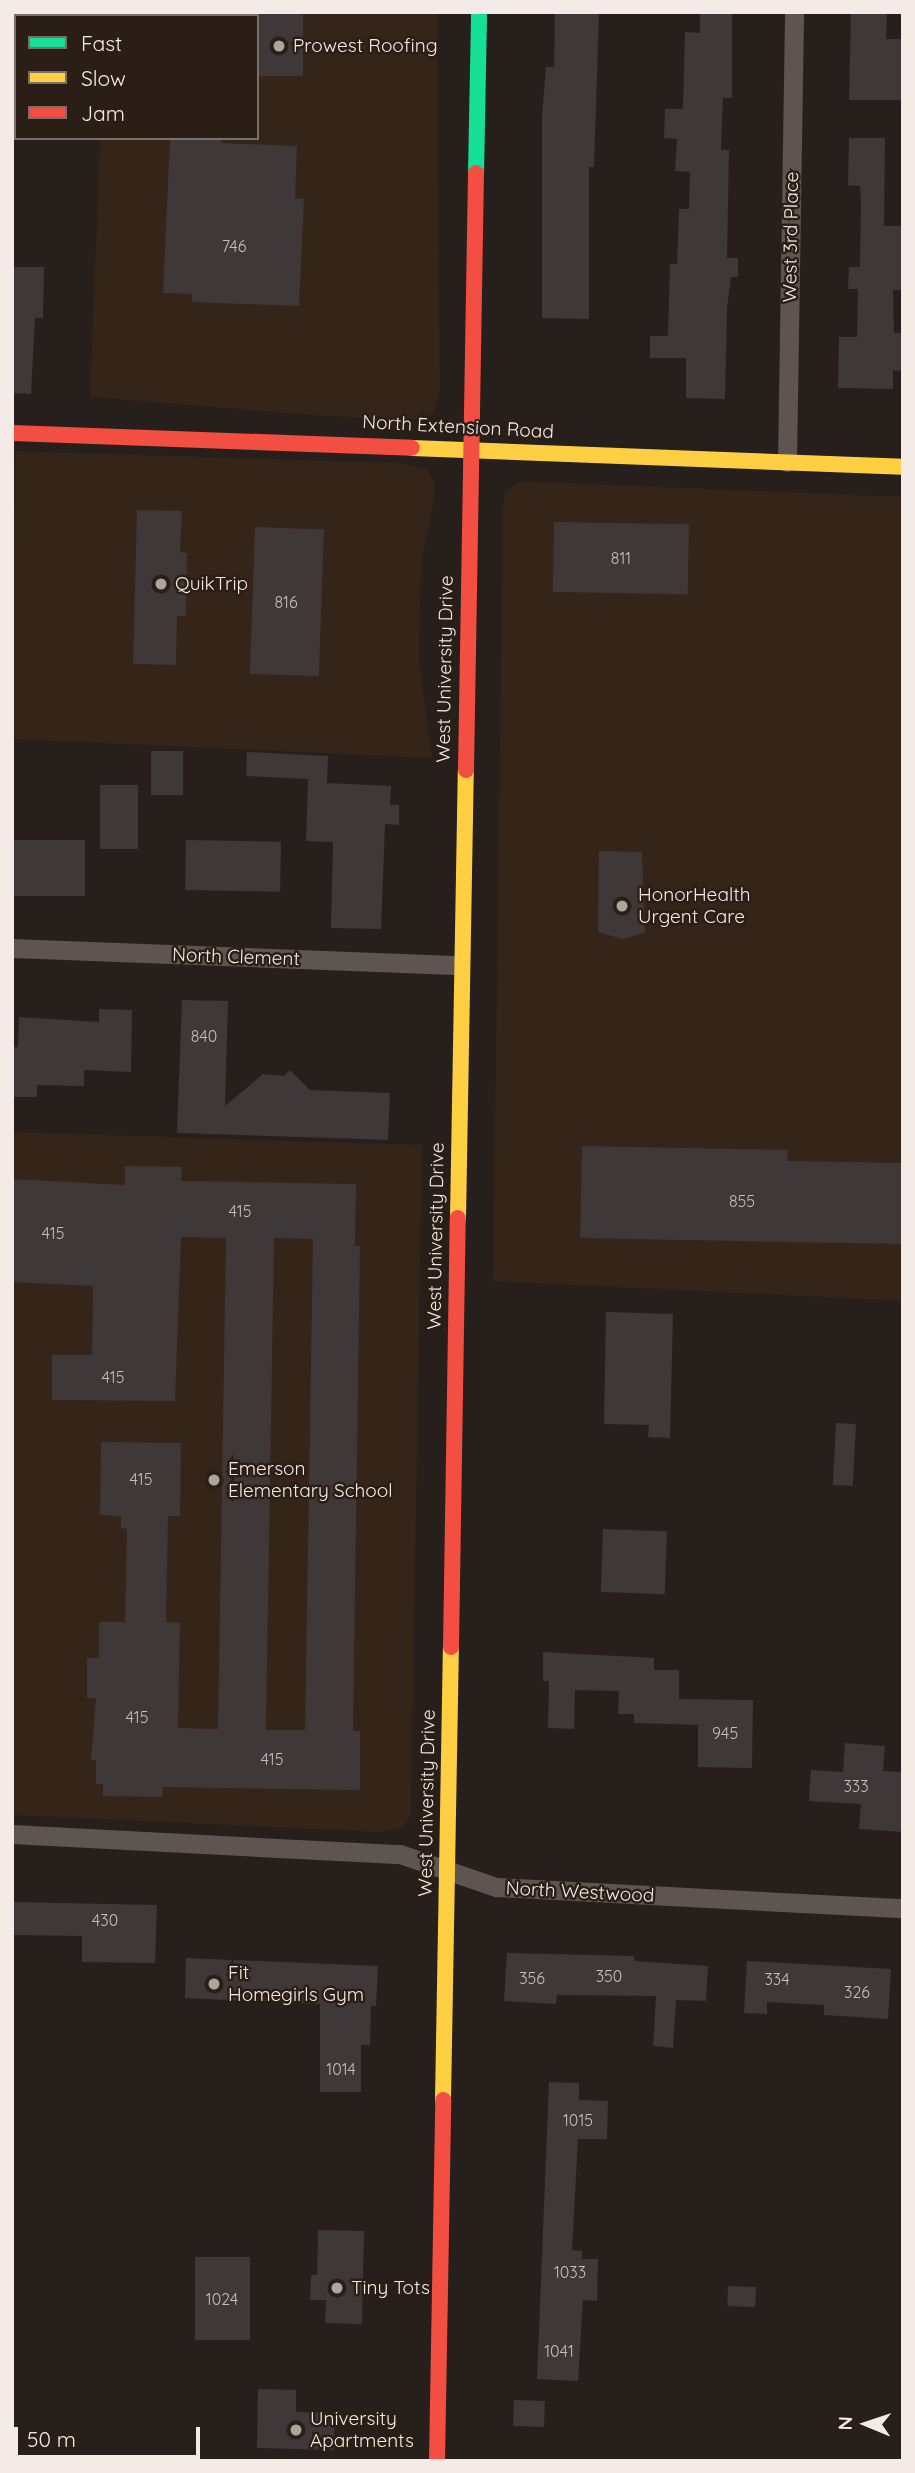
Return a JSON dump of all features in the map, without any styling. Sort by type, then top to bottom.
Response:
[{"type":"main road","name":"West University Drive","points":[[437,2461],[469,449],[480,12]]},
{"type":"main road","name":"North Extension Road","points":[[12,433],[903,467]]},
{"type":"street","name":"West 3rd Place","points":[[787,462],[794,12]]},
{"type":"street","name":"North Clement","points":[[12,948],[460,965]]},
{"type":"street","name":"North Westwood","points":[[12,1834],[400,1854],[496,1887],[903,1908]]},
{"type":"shaded area","points":[[437,12],[440,389],[434,414],[410,420],[310,415],[90,397],[100,140],[259,140],[259,14],[105,14]]},
{"type":"shaded area","points":[[15,451],[401,463],[426,469],[434,483],[434,499],[421,565],[419,659],[432,758],[12,739]]},
{"type":"shaded area","points":[[520,481],[903,497],[903,1301],[493,1281],[503,506],[505,493]]},
{"type":"shaded area","name":"Emerson Elementary School","points":[[12,1132],[422,1145],[411,1814],[403,1828],[379,1832],[12,1815]]},
{"type":"building","name":"Prowest Roofing","points":[[303,12],[303,76],[259,76],[257,14]]},
{"type":"building","points":[[555,12],[599,12],[594,167],[589,167],[589,319],[542,318],[542,115],[546,67],[554,67]]},
{"type":"building","points":[[700,12],[732,12],[732,98],[723,98],[721,150],[729,150],[727,258],[738,258],[738,277],[731,277],[727,309],[725,399],[686,398],[686,358],[650,358],[650,336],[668,336],[670,264],[677,264],[679,209],[689,209],[690,172],[675,171],[677,139],[664,138],[665,109],[683,109],[685,32],[700,33]]},
{"type":"building","points":[[851,12],[887,12],[886,39],[903,39],[903,100],[849,100]]},
{"type":"building","points":[[849,138],[885,138],[884,226],[903,226],[901,290],[893,290],[894,333],[903,333],[903,371],[893,370],[893,389],[838,388],[839,337],[857,337],[858,289],[848,289],[849,267],[860,267],[861,200],[860,186],[848,185]]},
{"type":"building","points":[[170,140],[222,140],[221,143],[297,146],[295,198],[304,199],[299,306],[192,302],[192,294],[163,293]]},
{"type":"building","points":[[12,267],[44,267],[43,318],[35,318],[31,394],[12,393]]},
{"type":"building","name":"QuikTrip","points":[[137,510],[182,511],[180,552],[187,553],[186,616],[177,616],[176,665],[133,664]]},
{"type":"building","points":[[554,522],[689,524],[688,594],[553,592]]},
{"type":"building","name":"QuikTrip","points":[[255,527],[324,529],[319,676],[250,674]]},
{"type":"building","points":[[151,751],[183,751],[183,795],[151,795]]},
{"type":"building","points":[[247,752],[328,756],[327,783],[391,786],[390,805],[399,805],[399,825],[385,824],[381,929],[331,928],[333,842],[306,841],[308,779],[246,776]]},
{"type":"building","points":[[100,785],[138,785],[138,849],[100,849]]},
{"type":"building","points":[[12,840],[85,840],[85,896],[12,896]]},
{"type":"building","points":[[186,840],[281,842],[280,892],[185,890]]},
{"type":"building","name":"HonorHealth Urgent Care","points":[[599,851],[642,852],[645,933],[622,939],[598,932]]},
{"type":"building","points":[[182,1000],[228,1001],[225,1106],[263,1074],[284,1076],[290,1070],[310,1090],[390,1093],[388,1140],[177,1133]]},
{"type":"building","points":[[99,1009],[132,1010],[131,1072],[84,1070],[84,1086],[37,1085],[37,1097],[12,1097],[12,1047],[18,1047],[19,1017],[99,1022]]},
{"type":"building","points":[[582,1146],[788,1150],[787,1161],[903,1163],[903,1244],[580,1238]]},
{"type":"building","points":[[125,1166],[182,1167],[181,1181],[356,1184],[355,1246],[360,1246],[353,1731],[360,1731],[360,1790],[163,1787],[163,1797],[103,1796],[103,1784],[96,1784],[96,1760],[91,1760],[96,1698],[87,1698],[87,1658],[99,1658],[99,1622],[125,1622],[127,1529],[121,1528],[121,1516],[100,1515],[101,1442],[181,1443],[180,1516],[168,1516],[166,1622],[180,1623],[178,1728],[218,1729],[226,1238],[181,1237],[175,1401],[52,1400],[52,1355],[92,1355],[93,1286],[12,1282],[12,1179],[125,1185]],"holes":[[[274,1238],[313,1239],[305,1730],[266,1730]]]},
{"type":"building","points":[[606,1312],[673,1314],[670,1438],[648,1437],[649,1425],[604,1424]]},
{"type":"building","points":[[836,1423],[856,1424],[853,1486],[833,1485]]},
{"type":"building","points":[[603,1529],[667,1531],[665,1594],[601,1592]]},
{"type":"building","points":[[543,1652],[654,1658],[654,1670],[679,1670],[679,1699],[753,1700],[752,1768],[698,1767],[698,1725],[634,1723],[634,1714],[618,1714],[619,1691],[575,1690],[574,1729],[548,1728],[549,1681],[543,1681]]},
{"type":"building","points":[[845,1743],[885,1746],[883,1771],[903,1772],[903,1832],[859,1829],[861,1804],[809,1801],[811,1770],[843,1772]]},
{"type":"building","points":[[12,1902],[157,1905],[155,1963],[82,1962],[82,1936],[12,1935]]},
{"type":"building","points":[[507,1953],[634,1956],[634,1961],[708,1966],[706,2001],[676,2000],[673,2048],[653,2046],[656,1996],[557,1995],[556,2004],[504,2001]]},
{"type":"building","points":[[186,1958],[378,1966],[376,2006],[371,2006],[370,2045],[361,2045],[361,2092],[320,2092],[320,2004],[185,1998]]},
{"type":"building","points":[[747,1961],[891,1969],[888,2019],[824,2015],[824,2005],[767,2002],[767,2014],[744,2013]]},
{"type":"building","points":[[549,2082],[579,2083],[579,2100],[608,2101],[607,2139],[578,2139],[572,2250],[582,2251],[582,2259],[598,2259],[597,2301],[583,2300],[578,2381],[537,2379]]},
{"type":"building","name":"Tiny Tots","points":[[318,2230],[364,2231],[362,2324],[325,2323],[326,2300],[310,2300],[311,2275],[317,2275]]},
{"type":"building","points":[[195,2257],[250,2257],[250,2340],[195,2340]]},
{"type":"building","points":[[728,2286],[756,2287],[755,2307],[727,2306]]},
{"type":"building","name":"University Apartments","points":[[258,2389],[296,2390],[296,2412],[335,2413],[334,2450],[257,2448]]},
{"type":"building","points":[[514,2400],[545,2401],[544,2427],[513,2426]]},
{"type":"traffic: fast","points":[[476,173],[479,12]]},
{"type":"traffic: slow","points":[[412,448],[903,467]]},
{"type":"traffic: slow","points":[[458,1218],[466,770]]},
{"type":"traffic: slow","points":[[443,2100],[451,1647]]},
{"type":"traffic: jam","points":[[466,770],[476,173]]},
{"type":"traffic: jam","points":[[12,433],[412,448]]},
{"type":"traffic: jam","points":[[451,1647],[458,1218]]},
{"type":"traffic: jam","points":[[437,2461],[443,2100]]},
{"type":"place","name":"Prowest Roofing","points":[[279,46]]},
{"type":"place","name":"QuikTrip","points":[[161,584]]},
{"type":"place","name":"HonorHealth Urgent Care","points":[[622,906]]},
{"type":"place","name":"Emerson Elementary School","points":[[214,1480]]},
{"type":"place","name":"Fit Homegirls Gym","points":[[214,1984]]},
{"type":"place","name":"Tiny Tots","points":[[337,2288]]},
{"type":"place","name":"University Apartments","points":[[296,2430]]}]
